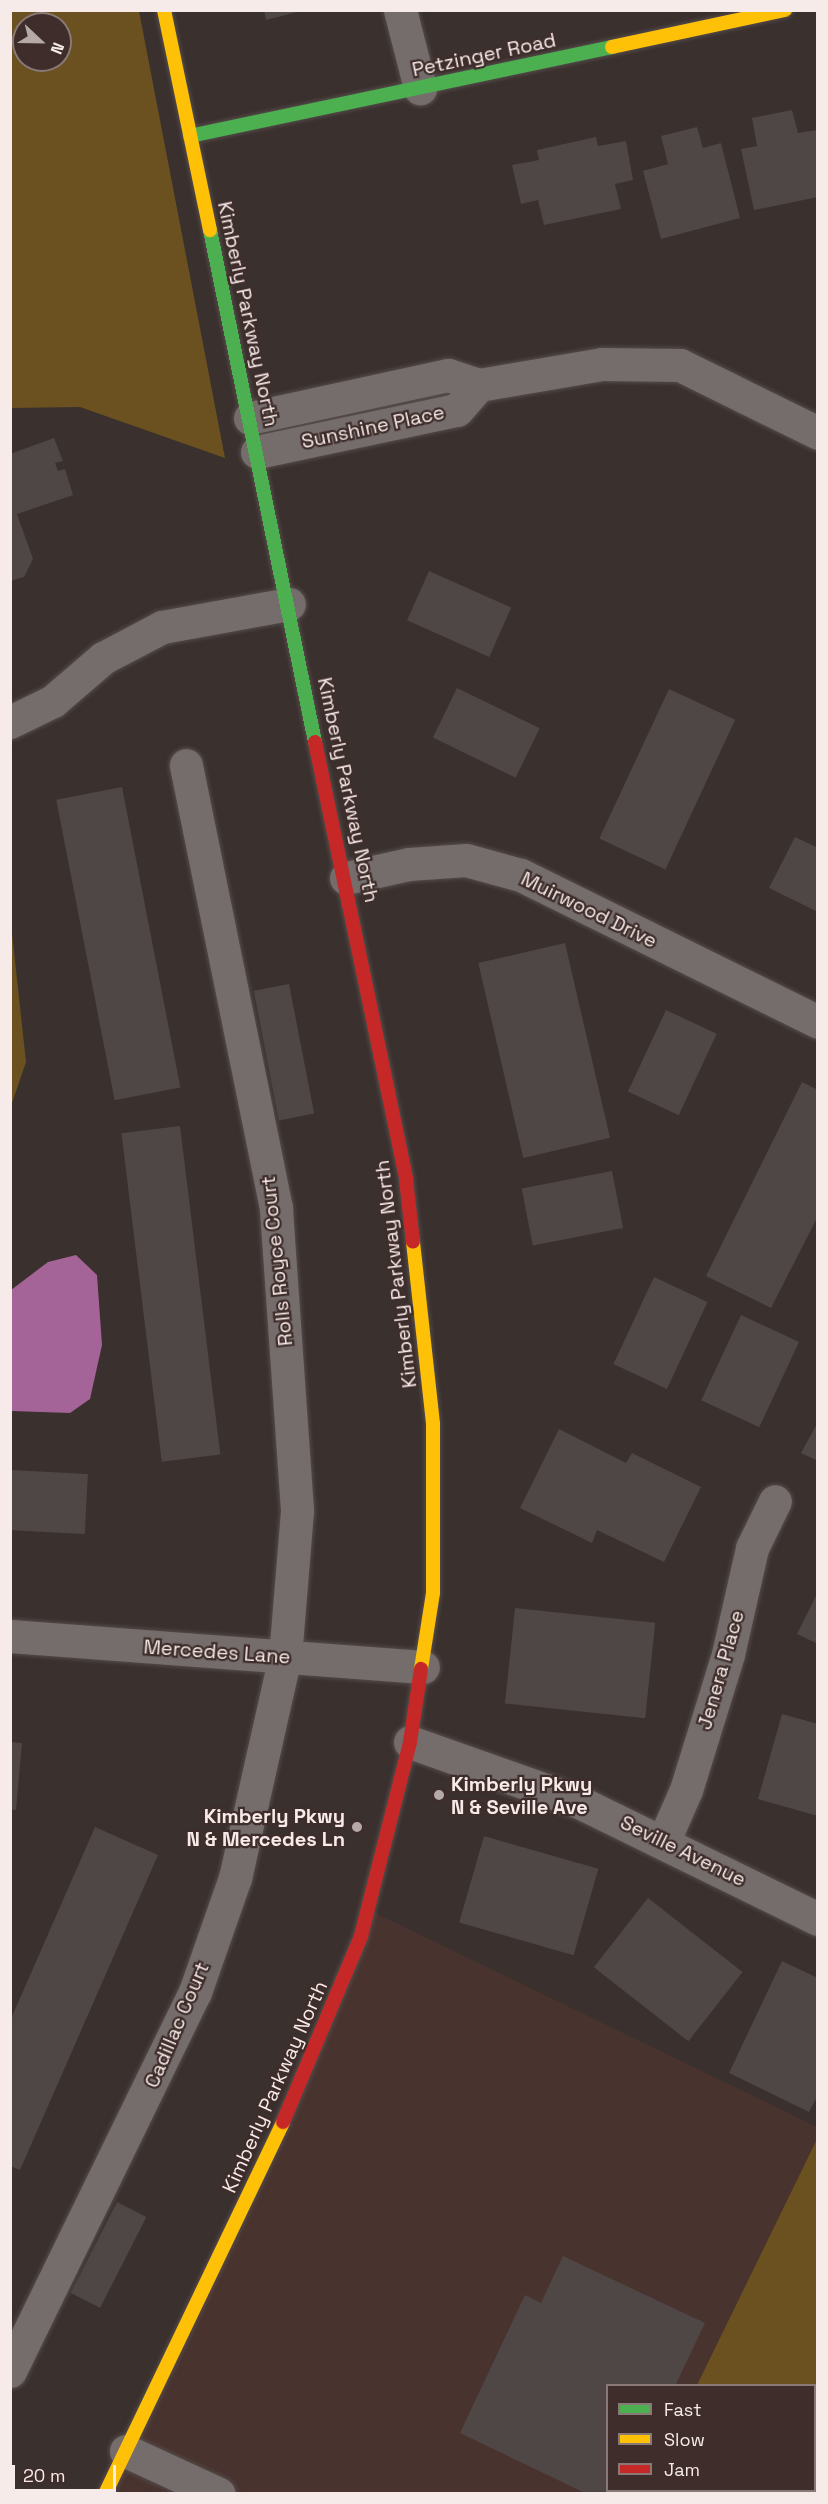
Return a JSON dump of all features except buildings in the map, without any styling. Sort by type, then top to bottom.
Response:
[{"type":"street","name":"Kimberly Parkway North","points":[[105,2493],[307,2073],[361,1936],[410,1742],[433,1593],[434,1424],[406,1179],[346,878],[164,10]]},
{"type":"street","points":[[400,10],[420,88]]},
{"type":"street","name":"Petzinger Road","points":[[190,136],[785,10]]},
{"type":"street","name":"Sunshine Place","points":[[250,418],[448,375],[479,385],[602,364],[680,366],[818,433]]},
{"type":"street","name":"Sunshine Place","points":[[257,452],[457,410],[479,385]]},
{"type":"street","points":[[10,722],[53,701],[129,642],[162,627],[289,604]]},
{"type":"street","name":"Rolls Royce Court","points":[[186,765],[276,1208],[297,1510],[285,1657]]},
{"type":"street","name":"Muirwood Drive","points":[[346,878],[409,864],[466,860],[521,875],[818,1022]]},
{"type":"street","name":"Jenera Place","points":[[664,1840],[686,1790],[728,1654],[752,1548],[775,1501]]},
{"type":"street","name":"Mercedes Lane","points":[[10,1636],[423,1667]]},
{"type":"street","name":"Cadillac Court","points":[[10,2371],[195,1992],[235,1878],[285,1657]]},
{"type":"street","name":"Seville Avenue","points":[[410,1742],[518,1776],[664,1840],[818,1919]]},
{"type":"street","points":[[126,2451],[219,2493]]},
{"type":"shaded area","points":[[10,11],[139,11],[225,458],[80,407],[11,408]]},
{"type":"shaded area","points":[[10,915],[26,1062],[11,1106],[10,1106]]},
{"type":"shaded area","points":[[76,1255],[97,1275],[102,1345],[90,1399],[70,1413],[11,1411],[11,1290],[48,1262]]},
{"type":"shaded area","points":[[369,1910],[817,2127],[817,2139],[697,2384],[606,2384],[606,2492],[644,2493],[105,2494]]},
{"type":"shaded area","points":[[817,2139],[817,2493],[644,2493],[816,2492],[816,2384],[697,2384]]},
{"type":"traffic: fast","points":[[190,136],[612,47]]},
{"type":"traffic: fast","points":[[210,230],[315,742]]},
{"type":"traffic: slow","points":[[164,10],[210,230]]},
{"type":"traffic: slow","points":[[612,47],[785,10]]},
{"type":"traffic: slow","points":[[413,1242],[433,1424],[433,1593],[421,1669]]},
{"type":"traffic: slow","points":[[105,2494],[283,2122]]},
{"type":"traffic: jam","points":[[315,742],[406,1179],[413,1242]]},
{"type":"traffic: jam","points":[[283,2122],[361,1936],[410,1742],[421,1669]]},
{"type":"place","name":"Kimberly Pkwy N & Seville Ave","points":[[439,1795]]},
{"type":"place","name":"Kimberly Pkwy N & Mercedes Ln","points":[[357,1827]]}]
